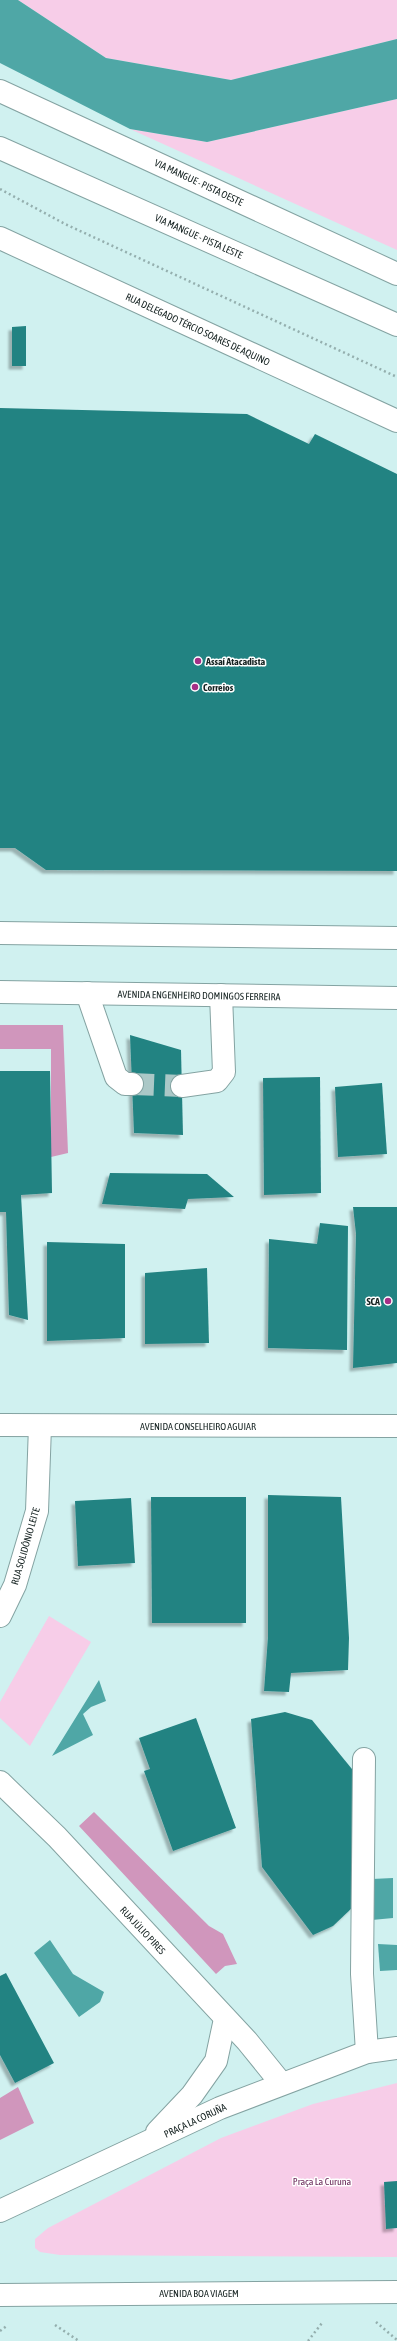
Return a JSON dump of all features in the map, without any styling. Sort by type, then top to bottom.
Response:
[{"type":"main road","name":"VIA MANGUE - PISTA OESTE","points":[[0,91],[397,274]]},
{"type":"main road","name":"VIA MANGUE - PISTA LESTE","points":[[0,148],[397,325]]},
{"type":"main road","name":"RUA DELEGADO TÉRCIO SOARES DE AQUINO","points":[[0,238],[397,421]]},
{"type":"main road","points":[[0,933],[397,938]]},
{"type":"main road","name":"AVENIDA ENGENHEIRO DOMINGOS FERREIRA","points":[[0,992],[397,998]]},
{"type":"main road","points":[[87,994],[116,1077],[125,1084],[132,1084]]},
{"type":"main road","points":[[182,1086],[217,1081],[224,1072],[221,995]]},
{"type":"main road","name":"AVENIDA CONSELHEIRO AGUIAR","points":[[0,1425],[397,1426]]},
{"type":"main road","name":"RUA SOLIDÔNIO LEITE","points":[[0,1616],[15,1585],[37,1511],[40,1426]]},
{"type":"main road","points":[[364,1759],[362,1974],[367,2052]]},
{"type":"main road","name":"RUA JÚLIO PIRES","points":[[0,1782],[57,1837],[247,2041],[281,2083]]},
{"type":"main road","points":[[146,2143],[192,2096],[216,2060],[225,2019]]},
{"type":"main road","name":"PRAÇA LA CORUÑA","points":[[0,2211],[220,2108],[281,2083],[367,2052],[397,2048]]},
{"type":"main road","name":"AVENIDA BOA VIAGEM","points":[[0,2295],[397,2292]]},
{"type":"path","points":[[0,189],[65,224],[397,377]]},
{"type":"path","points":[[373,2320],[397,2340]]},
{"type":"path","points":[[308,2341],[323,2322],[329,2322]]},
{"type":"green space","points":[[18,0],[397,0],[397,39],[231,80],[106,58]]},
{"type":"green space","points":[[397,99],[397,250],[130,129],[207,142]]},
{"type":"green space","points":[[49,1616],[91,1642],[30,1746],[0,1718],[0,1702]]},
{"type":"green space","name":"Praça La Curuna","points":[[397,2083],[397,2257],[60,2255],[40,2252],[35,2248],[35,2239],[48,2228],[221,2138],[313,2104]]},
{"type":"shaded area","points":[[0,1025],[63,1025],[68,1153],[51,1157],[51,1049],[0,1049]]},
{"type":"shaded area","points":[[94,1812],[209,1926],[223,1934],[237,1964],[225,1966],[216,1974],[79,1826]]},
{"type":"shaded area","points":[[18,2087],[34,2123],[0,2140],[0,2098]]},
{"type":"water","points":[[0,0],[18,0],[106,58],[231,80],[397,39],[397,99],[207,142],[130,129],[0,63]]},
{"type":"water","points":[[99,1680],[106,1701],[91,1707],[83,1714],[93,1735],[52,1756]]},
{"type":"water","points":[[393,1878],[393,1918],[372,1920],[372,1879]]},
{"type":"water","points":[[50,1940],[73,1974],[104,1992],[100,2002],[79,2017],[34,1953]]},
{"type":"water","points":[[378,1944],[397,1945],[397,1970],[380,1971]]},
{"type":"building","points":[[26,326],[26,366],[12,366],[12,327]]},
{"type":"building","name":"Assaí Atacadista","points":[[0,408],[247,414],[309,444],[315,434],[397,474],[397,871],[46,870],[15,848],[0,848]]},
{"type":"building","points":[[130,1035],[181,1050],[183,1135],[134,1133]]},
{"type":"building","points":[[0,1071],[50,1071],[52,1193],[21,1195],[28,1320],[9,1315],[6,1212],[0,1212]]},
{"type":"building","points":[[320,1077],[321,1193],[264,1195],[263,1078]]},
{"type":"building","points":[[382,1083],[387,1154],[338,1157],[335,1087]]},
{"type":"building","points":[[110,1173],[207,1174],[234,1197],[188,1199],[185,1209],[102,1204]]},
{"type":"building","points":[[353,1207],[397,1207],[397,1363],[353,1368],[356,1234]]},
{"type":"building","points":[[320,1223],[348,1226],[347,1350],[268,1348],[269,1239],[317,1244]]},
{"type":"building","points":[[47,1242],[125,1244],[125,1338],[47,1341]]},
{"type":"building","points":[[207,1268],[209,1343],[145,1344],[145,1273]]},
{"type":"building","points":[[268,1495],[341,1497],[349,1638],[348,1670],[291,1673],[289,1692],[264,1691],[268,1637]]},
{"type":"building","points":[[151,1497],[246,1497],[246,1623],[152,1623]]},
{"type":"building","points":[[131,1498],[135,1563],[78,1566],[75,1501]]},
{"type":"building","points":[[285,1712],[312,1720],[356,1774],[353,1907],[333,1926],[313,1935],[262,1867],[251,1719]]},
{"type":"building","points":[[196,1718],[236,1828],[173,1851],[144,1771],[150,1769],[139,1738]]},
{"type":"building","points":[[6,1973],[54,2063],[15,2083],[0,2055],[0,1976]]},
{"type":"building","points":[[397,2181],[397,2228],[386,2229],[384,2182]]},
{"type":"tunnel","points":[[132,1084],[182,1086]]},
{"type":"place","name":"Assaí Atacadista","points":[[198,661]]},
{"type":"place","name":"Correios","points":[[195,687]]},
{"type":"place","name":"SCA","points":[[388,1301]]}]
